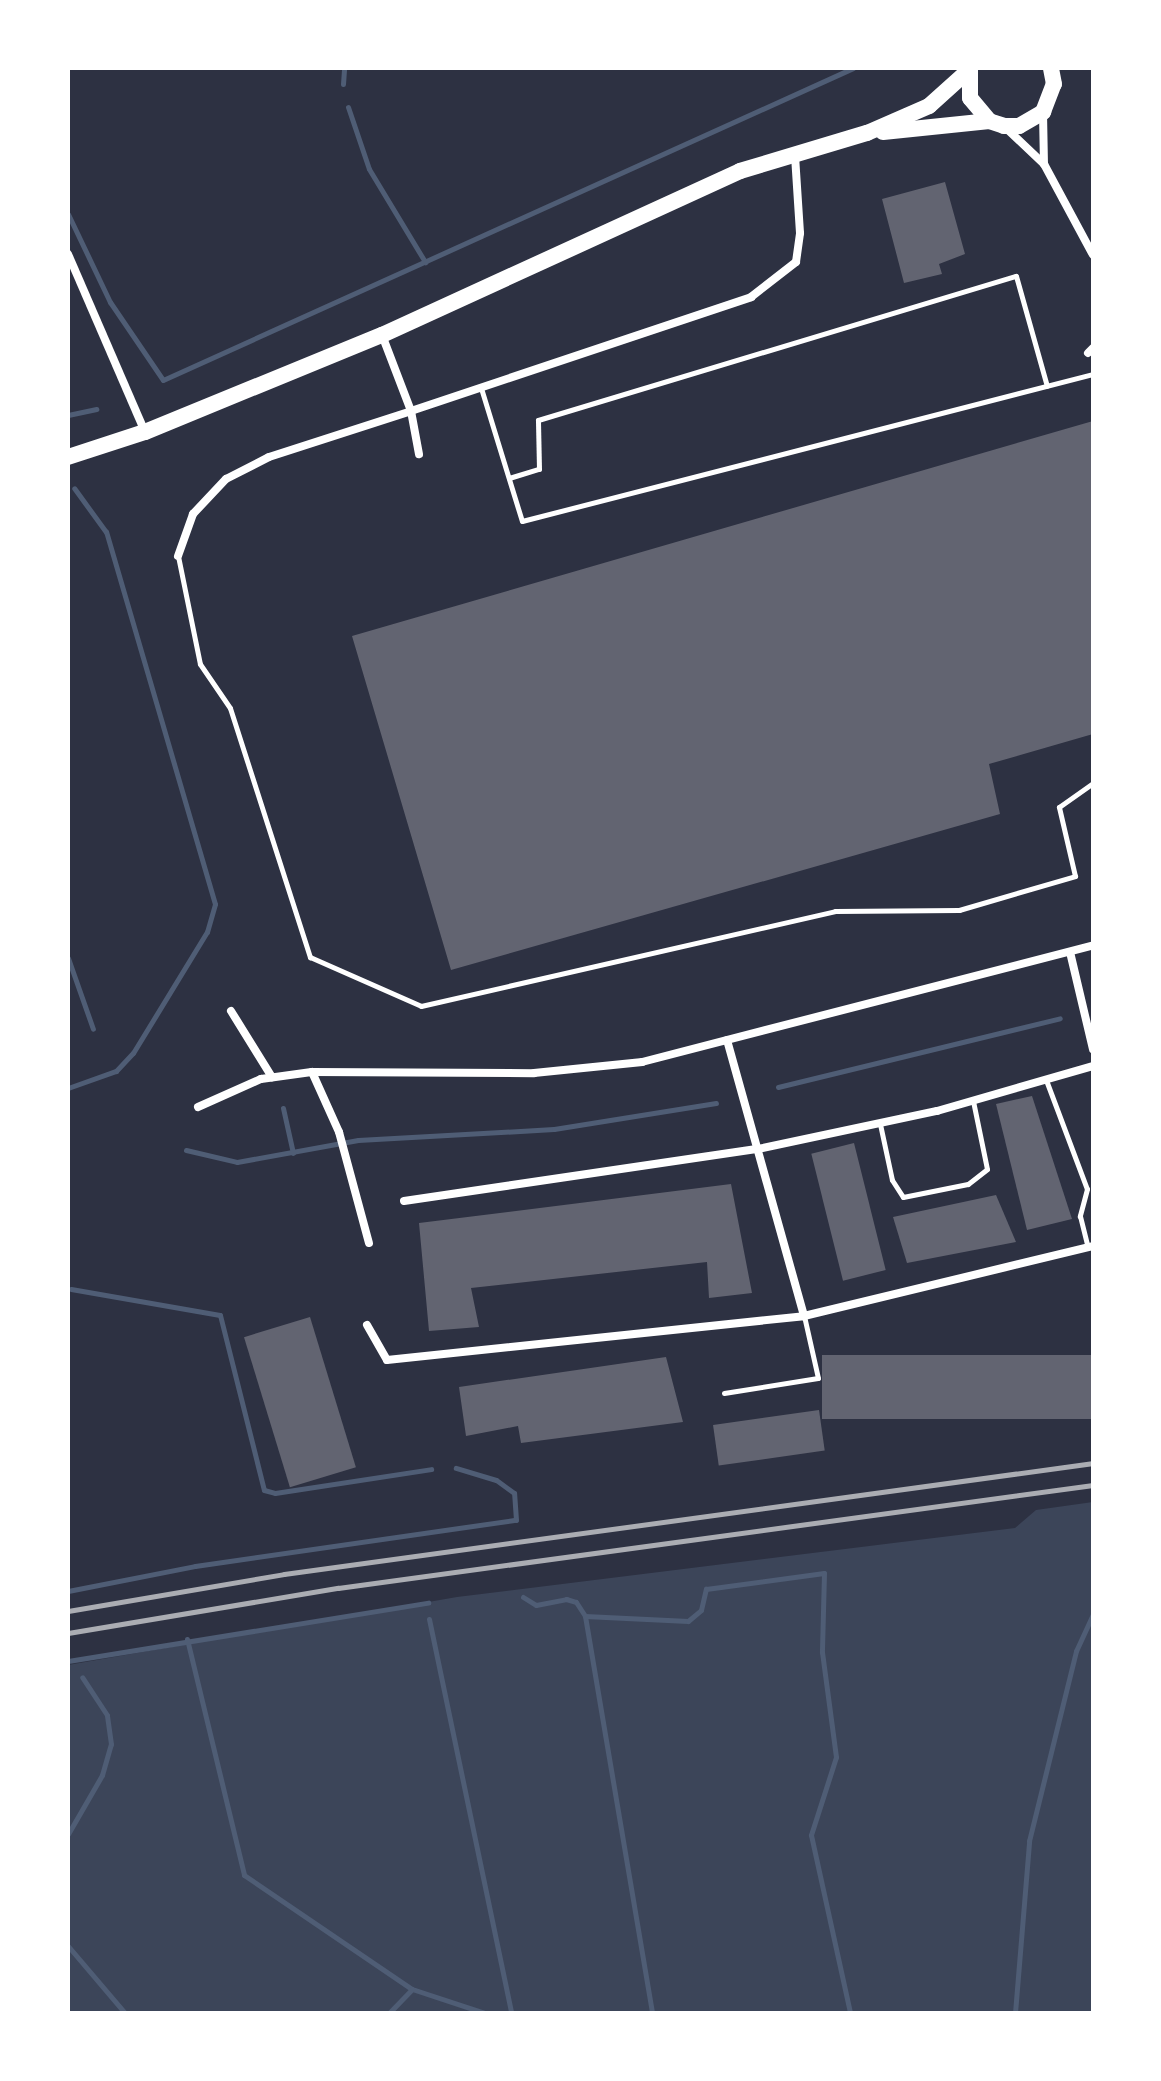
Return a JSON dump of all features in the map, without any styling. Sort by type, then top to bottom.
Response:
[{"type":"main road","points":[[867,133],[996,123],[1019,126],[1043,112],[1051,98],[1052,68]]},
{"type":"main road","points":[[970,69],[970,98],[996,123]]},
{"type":"main road","points":[[68,457],[145,432],[382,335],[740,171],[867,133],[929,106],[970,69]]},
{"type":"street","points":[[1043,112],[1044,164]]},
{"type":"street","points":[[996,123],[1044,164],[1093,255]]},
{"type":"street","points":[[178,556],[193,514],[226,479],[269,457],[751,297],[796,262],[800,233],[795,155]]},
{"type":"street","points":[[68,254],[145,432]]},
{"type":"street","points":[[382,335],[411,411],[419,454]]},
{"type":"street","points":[[198,1107],[272,1077],[312,1072],[534,1073],[642,1062],[1093,945]]},
{"type":"street","points":[[1070,952],[1093,1049]]},
{"type":"street","points":[[231,1011],[272,1077]]},
{"type":"street","points":[[727,1040],[804,1316]]},
{"type":"street","points":[[404,1201],[758,1149],[880,1123],[1093,1066]]},
{"type":"street","points":[[312,1072],[339,1132],[369,1243]]},
{"type":"street","points":[[367,1325],[387,1360],[804,1316],[1091,1246]]},
{"type":"lane","points":[[509,478],[539,469],[538,420],[1016,276],[1047,386]]},
{"type":"lane","points":[[481,388],[522,521],[1093,374]]},
{"type":"lane","points":[[178,556],[200,664],[230,708],[310,957],[421,1006],[835,911],[959,910],[1075,876],[1059,807],[1093,783]]},
{"type":"lane","points":[[1046,1080],[1087,1189],[1080,1216],[1091,1246]]},
{"type":"lane","points":[[880,1123],[892,1180],[903,1197],[968,1184],[987,1169],[972,1100]]},
{"type":"lane","points":[[724,1393],[818,1378],[804,1316]]},
{"type":"shaded area","points":[[1093,1502],[1093,2013],[68,2013],[68,1665],[457,1597],[1015,1528],[1036,1510]]},
{"type":"building","points":[[945,182],[965,254],[939,264],[942,274],[904,283],[882,199]]},
{"type":"building","points":[[1093,421],[1093,734],[989,764],[1000,814],[451,970],[352,636]]},
{"type":"building","points":[[1032,1096],[1072,1219],[1027,1230],[996,1104]]},
{"type":"building","points":[[854,1143],[886,1270],[843,1281],[811,1154]]},
{"type":"building","points":[[731,1184],[752,1293],[709,1298],[707,1262],[471,1288],[479,1327],[429,1331],[419,1223]]},
{"type":"building","points":[[996,1195],[1016,1242],[907,1263],[893,1217]]},
{"type":"building","points":[[310,1317],[356,1467],[290,1487],[244,1337]]},
{"type":"building","points":[[822,1355],[1093,1355],[1093,1419],[822,1419]]},
{"type":"building","points":[[666,1357],[683,1422],[521,1443],[518,1426],[466,1436],[459,1387]]},
{"type":"building","points":[[819,1410],[825,1451],[719,1465],[713,1425]]},
{"type":"waterway","points":[[343,84],[344,68]]},
{"type":"waterway","points":[[68,214],[110,302],[163,380],[853,68]]},
{"type":"waterway","points":[[348,107],[369,169],[425,262]]},
{"type":"waterway","points":[[68,415],[96,409]]},
{"type":"waterway","points":[[68,1088],[116,1071],[133,1053],[207,932],[215,904],[106,532],[74,488]]},
{"type":"waterway","points":[[68,958],[93,1029]]},
{"type":"waterway","points":[[778,1087],[1060,1018]]},
{"type":"waterway","points":[[186,1150],[237,1162],[358,1140],[554,1129],[716,1103]]},
{"type":"waterway","points":[[283,1108],[293,1153]]},
{"type":"waterway","points":[[71,1289],[220,1315],[264,1490],[275,1493],[431,1469]]},
{"type":"waterway","points":[[68,1591],[195,1566],[516,1520],[514,1493],[496,1480],[456,1468]]},
{"type":"waterway","points":[[585,1616],[688,1621],[701,1610],[706,1589],[824,1573],[822,1652],[836,1757],[811,1835],[850,2013]]},
{"type":"waterway","points":[[523,1597],[536,1605],[566,1599],[576,1602],[585,1616],[652,2013]]},
{"type":"waterway","points":[[68,1661],[428,1603]]},
{"type":"waterway","points":[[1015,2013],[1029,1841],[1076,1651],[1093,1614]]},
{"type":"waterway","points":[[429,1619],[511,2013]]},
{"type":"waterway","points":[[187,1639],[244,1875],[412,1989],[485,2013]]},
{"type":"waterway","points":[[68,1834],[102,1775],[111,1744],[107,1715],[82,1677]]},
{"type":"waterway","points":[[68,1946],[125,2013]]},
{"type":"waterway","points":[[389,2013],[412,1989]]},
{"type":"railway","points":[[68,1611],[284,1574],[1093,1463]]},
{"type":"railway","points":[[68,1633],[338,1588],[1093,1485]]}]
